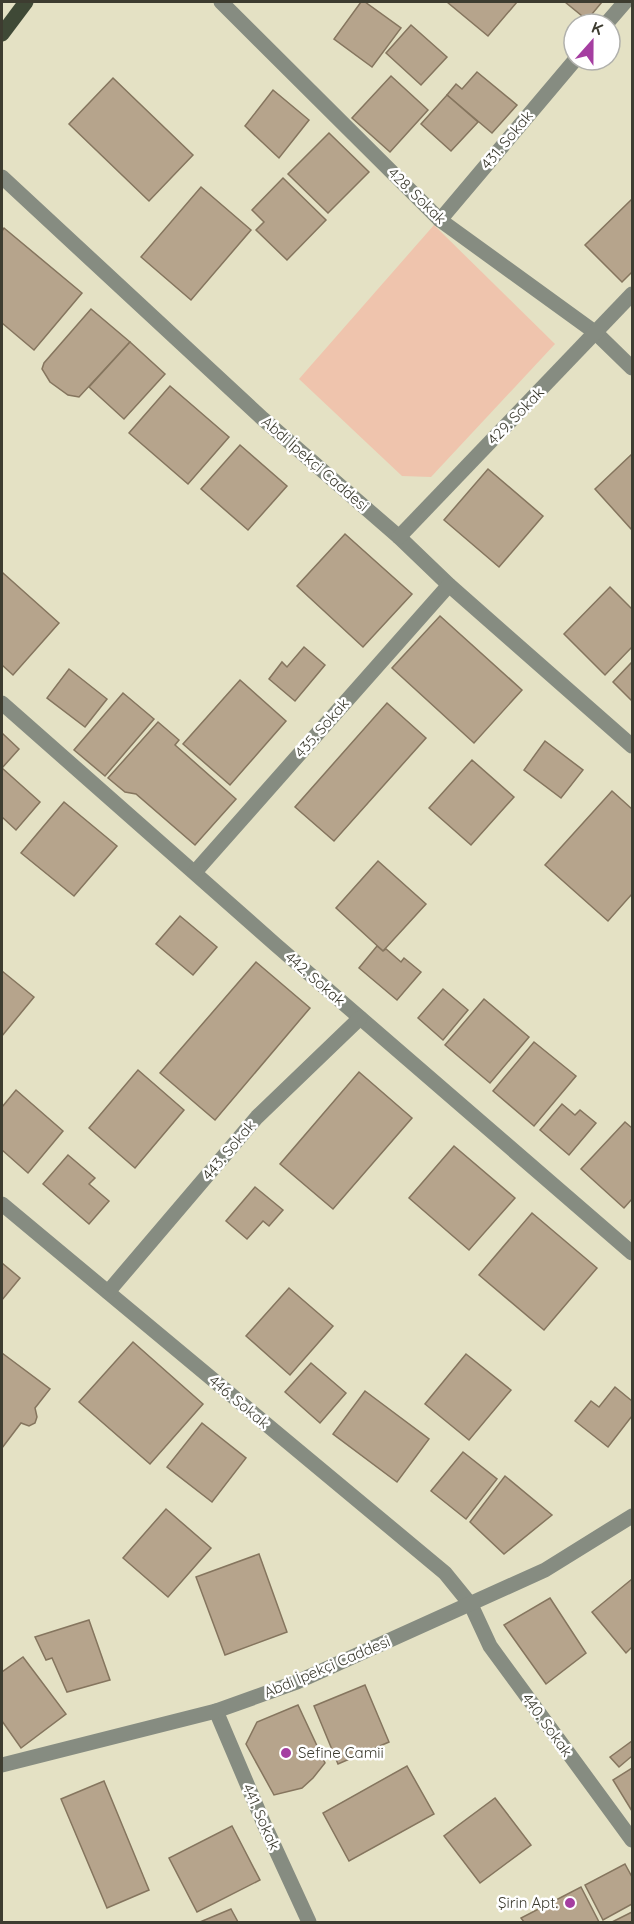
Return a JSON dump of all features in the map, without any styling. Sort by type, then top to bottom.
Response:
[{"type":"main road","points":[[2,34],[26,2]]},
{"type":"street","name":"428. Sokak","points":[[221,2],[440,220],[596,333],[633,368]]},
{"type":"street","name":"431. Sokak","points":[[440,220],[565,72]]},
{"type":"street","name":"Abdi İpekçi Caddesi","points":[[2,177],[263,419],[399,537],[449,585],[633,747]]},
{"type":"street","name":"429. Sokak","points":[[399,537],[633,294]]},
{"type":"street","name":"435. Sokak","points":[[195,872],[449,585]]},
{"type":"street","name":"442. Sokak","points":[[2,703],[360,1018],[633,1253]]},
{"type":"street","name":"443. Sokak","points":[[108,1292],[257,1117],[360,1018]]},
{"type":"street","name":"446. Sokak","points":[[2,1204],[445,1573],[471,1605]]},
{"type":"street","name":"Abdi İpekçi Caddesi","points":[[2,1765],[216,1711],[297,1682],[545,1570],[633,1516]]},
{"type":"street","name":"440. Sokak","points":[[471,1605],[490,1646],[633,1840]]},
{"type":"street","name":"441. Sokak","points":[[216,1711],[309,1923]]},
{"type":"shaded area","points":[[434,225],[555,344],[431,477],[402,476],[299,379]]},
{"type":"building","points":[[361,2],[365,2],[401,28],[372,67],[334,39]]},
{"type":"building","points":[[447,2],[517,2],[488,36]]},
{"type":"building","points":[[565,2],[602,2],[594,12],[577,12]]},
{"type":"building","points":[[411,25],[447,57],[421,85],[386,53]]},
{"type":"building","points":[[477,72],[517,105],[492,133],[447,95],[456,84],[462,89]]},
{"type":"building","points":[[391,76],[428,110],[390,152],[352,118]]},
{"type":"building","points":[[113,78],[193,155],[149,201],[69,124]]},
{"type":"building","points":[[273,90],[309,120],[279,158],[245,126]]},
{"type":"building","points":[[447,95],[478,122],[451,151],[421,124]]},
{"type":"building","points":[[329,133],[369,172],[328,213],[288,174]]},
{"type":"building","points":[[283,178],[326,220],[287,260],[256,230],[264,222],[252,210]]},
{"type":"building","points":[[201,187],[251,230],[191,300],[141,257]]},
{"type":"building","points":[[632,199],[632,272],[622,282],[585,245]]},
{"type":"building","points":[[4,228],[82,293],[34,350],[2,323],[2,231]]},
{"type":"building","points":[[91,309],[130,342],[79,397],[68,395],[50,382],[42,369],[44,363]]},
{"type":"building","points":[[130,342],[165,374],[124,419],[89,387]]},
{"type":"building","points":[[170,386],[229,437],[188,484],[129,433]]},
{"type":"building","points":[[240,445],[287,486],[248,530],[201,489]]},
{"type":"building","points":[[632,454],[632,530],[595,489]]},
{"type":"building","points":[[488,469],[543,516],[499,567],[444,520]]},
{"type":"building","points":[[345,534],[412,594],[363,647],[297,586]]},
{"type":"building","points":[[3,573],[59,623],[13,675],[2,665]]},
{"type":"building","points":[[610,587],[632,609],[632,647],[605,675],[564,634]]},
{"type":"building","points":[[440,616],[522,690],[474,743],[392,668]]},
{"type":"building","points":[[304,647],[325,665],[295,701],[269,679],[282,662],[287,667]]},
{"type":"building","points":[[632,662],[632,701],[613,682]]},
{"type":"building","points":[[69,669],[107,699],[85,727],[47,698]]},
{"type":"building","points":[[240,680],[286,721],[230,785],[183,744]]},
{"type":"building","points":[[123,693],[154,719],[105,776],[74,750]]},
{"type":"building","points":[[387,703],[426,738],[334,841],[295,807]]},
{"type":"building","points":[[158,722],[179,740],[175,745],[236,799],[195,845],[136,794],[125,792],[108,778]]},
{"type":"building","points":[[2,733],[19,749],[2,768]]},
{"type":"building","points":[[545,741],[583,770],[561,798],[524,770]]},
{"type":"building","points":[[472,760],[514,797],[471,845],[429,808]]},
{"type":"building","points":[[2,768],[40,802],[16,830],[2,817]]},
{"type":"building","points":[[612,791],[632,809],[632,894],[608,921],[545,865]]},
{"type":"building","points":[[64,802],[117,846],[74,896],[21,853]]},
{"type":"building","points":[[378,861],[426,904],[383,951],[336,908]]},
{"type":"building","points":[[180,916],[217,947],[193,975],[156,944]]},
{"type":"building","points":[[377,946],[383,951],[386,949],[401,962],[404,958],[421,972],[397,1000],[359,968]]},
{"type":"building","points":[[256,962],[310,1008],[215,1120],[160,1073]]},
{"type":"building","points":[[2,971],[34,997],[2,1036]]},
{"type":"building","points":[[443,989],[468,1010],[443,1040],[418,1018]]},
{"type":"building","points":[[484,999],[529,1037],[490,1083],[445,1045]]},
{"type":"building","points":[[534,1042],[576,1076],[534,1126],[493,1091]]},
{"type":"building","points":[[138,1070],[184,1110],[135,1168],[89,1128]]},
{"type":"building","points":[[359,1072],[412,1118],[333,1209],[280,1164]]},
{"type":"building","points":[[16,1090],[63,1131],[28,1173],[2,1150],[2,1107]]},
{"type":"building","points":[[562,1104],[575,1115],[580,1110],[596,1123],[569,1155],[540,1130]]},
{"type":"building","points":[[625,1122],[632,1128],[632,1199],[624,1208],[581,1169]]},
{"type":"building","points":[[454,1146],[515,1198],[469,1250],[409,1198]]},
{"type":"building","points":[[68,1155],[95,1178],[89,1184],[109,1201],[89,1224],[43,1184]]},
{"type":"building","points":[[255,1187],[283,1210],[269,1226],[263,1221],[247,1239],[226,1221]]},
{"type":"building","points":[[532,1213],[597,1268],[544,1330],[479,1275]]},
{"type":"building","points":[[2,1263],[20,1278],[2,1300]]},
{"type":"building","points":[[289,1288],[333,1326],[290,1375],[246,1336]]},
{"type":"building","points":[[133,1342],[203,1404],[150,1464],[79,1402]]},
{"type":"building","points":[[2,1353],[50,1389],[35,1408],[37,1417],[35,1423],[29,1426],[21,1423],[2,1448]]},
{"type":"building","points":[[466,1354],[511,1390],[469,1440],[425,1404]]},
{"type":"building","points":[[311,1363],[346,1393],[320,1423],[285,1392]]},
{"type":"building","points":[[615,1387],[632,1401],[632,1416],[608,1447],[575,1421],[591,1401],[599,1407]]},
{"type":"building","points":[[365,1391],[429,1439],[397,1482],[333,1434]]},
{"type":"building","points":[[202,1423],[246,1458],[212,1502],[167,1467]]},
{"type":"building","points":[[463,1452],[497,1479],[466,1519],[431,1491]]},
{"type":"building","points":[[505,1476],[552,1515],[504,1554],[470,1522]]},
{"type":"building","points":[[166,1509],[211,1548],[168,1597],[123,1558]]},
{"type":"building","points":[[259,1554],[287,1632],[225,1655],[196,1577]]},
{"type":"building","points":[[632,1579],[632,1647],[626,1653],[592,1612]]},
{"type":"building","points":[[550,1598],[586,1653],[546,1684],[504,1625]]},
{"type":"building","points":[[89,1620],[110,1680],[67,1692],[52,1658],[46,1660],[35,1637]]},
{"type":"building","points":[[23,1657],[66,1714],[21,1748],[2,1721],[2,1672]]},
{"type":"building","points":[[365,1685],[389,1742],[338,1764],[314,1706]]},
{"type":"building","name":"Sefine Camii","points":[[298,1705],[325,1763],[302,1788],[274,1795],[246,1744],[257,1722]]},
{"type":"building","points":[[632,1741],[632,1756],[619,1767],[610,1757]]},
{"type":"building","points":[[407,1766],[434,1814],[349,1861],[323,1813]]},
{"type":"building","points":[[632,1768],[632,1811],[613,1780]]},
{"type":"building","points":[[104,1781],[149,1890],[107,1908],[61,1799]]},
{"type":"building","points":[[495,1798],[531,1845],[480,1883],[444,1836]]},
{"type":"building","points":[[232,1826],[260,1880],[197,1912],[169,1858]]},
{"type":"building","points":[[625,1864],[632,1877],[632,1904],[603,1920],[585,1885]]},
{"type":"building","name":"Şirin Apt.","points":[[581,1887],[599,1922],[524,1922],[521,1918]]},
{"type":"building","points":[[231,1909],[238,1922],[200,1922]]},
{"type":"building","points":[[632,1912],[632,1922],[612,1922]]},
{"type":"place","name":"Sefine Camii","points":[[286,1753]]},
{"type":"place","name":"Şirin Apt.","points":[[570,1903]]}]
